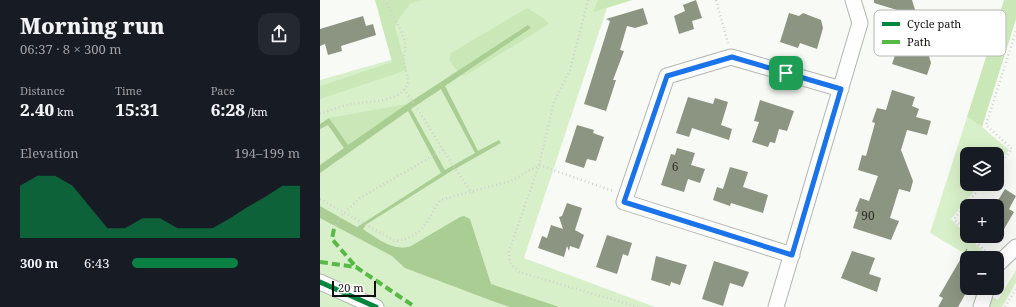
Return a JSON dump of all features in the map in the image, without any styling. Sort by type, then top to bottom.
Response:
[{"type":"street","points":[[776,307],[860,23],[853,0]]},
{"type":"street","points":[[792,255],[624,202],[667,76],[732,57],[841,89]]},
{"type":"street","points":[[1004,258],[1016,247]]},
{"type":"street","points":[[320,282],[376,307]]},
{"type":"street","points":[[981,307],[985,295]]},
{"type":"path","points":[[320,114],[352,103],[376,102],[393,97],[404,89],[408,81],[404,60],[405,43],[401,31],[388,10],[386,0]]},
{"type":"path","points":[[588,0],[570,70],[554,102],[539,165],[510,251],[510,263],[519,272],[638,307]]},
{"type":"path","points":[[716,0],[732,57]]},
{"type":"path","points":[[1004,159],[1012,149],[986,125],[1016,31]]},
{"type":"path","points":[[404,89],[417,107],[451,164],[472,193]]},
{"type":"path","points":[[334,229],[341,216],[360,198],[443,150]]},
{"type":"path","points":[[320,199],[395,241],[408,239],[424,228],[440,200],[472,193],[511,180],[539,165],[614,191],[624,202]]},
{"type":"path","points":[[971,199],[977,191]]},
{"type":"path","points":[[960,212],[954,219],[960,225]]},
{"type":"path","points":[[977,243],[985,251]]},
{"type":"path","points":[[1006,307],[1016,289]]},
{"type":"shaded area","points":[[375,0],[425,0],[411,3],[400,17],[395,27],[407,70],[320,99],[320,86],[392,62]]},
{"type":"shaded area","points":[[377,0],[632,0],[607,8],[524,258],[655,307],[320,307],[320,80],[394,59]]},
{"type":"shaded area","points":[[598,0],[632,0],[593,12]]},
{"type":"shaded area","points":[[1004,0],[1016,0],[1016,19],[1006,51],[1006,10],[1001,10]]},
{"type":"shaded area","points":[[527,8],[545,19],[549,24],[466,75],[461,76],[531,28],[528,25],[458,72],[449,60],[451,53]]},
{"type":"shaded area","points":[[528,25],[531,28],[445,86],[478,151],[499,140],[501,143],[453,170],[367,224],[363,229],[386,244],[404,247],[411,246],[464,216],[470,219],[491,284],[559,307],[510,307],[495,302],[405,268],[392,256],[320,218],[320,206],[357,227],[441,173],[408,111],[320,173],[320,165],[344,148],[328,125],[320,129],[320,124],[329,118],[348,145],[407,104]],"holes":[[[441,89],[475,153],[445,170],[411,109]]]},
{"type":"shaded area","points":[[986,56],[1004,56],[982,127],[967,117]]},
{"type":"shaded area","points":[[407,104],[348,146],[329,118]]},
{"type":"shaded area","points":[[967,117],[982,127],[1009,150],[1004,155],[1004,147],[960,147],[960,191],[974,191],[968,199],[960,199],[960,208],[951,219],[960,228],[960,243],[975,243],[983,251],[960,251],[930,233]]},
{"type":"shaded area","points":[[1016,270],[1016,283],[1002,307],[988,307],[992,297],[998,300],[1001,295],[1004,295],[1004,290]]},
{"type":"building","points":[[696,0],[702,18],[692,21],[694,29],[679,34],[674,16],[685,11],[683,5]]},
{"type":"building","points":[[874,0],[912,0],[915,10],[897,10],[874,3]]},
{"type":"building","points":[[643,8],[648,24],[635,28],[627,26],[620,50],[624,51],[613,80],[616,80],[606,111],[584,104],[610,21],[606,19]]},
{"type":"building","points":[[789,13],[799,16],[803,13],[821,20],[823,28],[817,49],[800,43],[798,48],[780,42]]},
{"type":"building","points":[[363,16],[366,26],[373,24],[376,35],[341,46],[342,51],[328,55],[325,44],[320,46],[320,29]]},
{"type":"building","points":[[895,56],[929,56],[931,63],[927,75],[892,64]]},
{"type":"building","points":[[892,90],[915,97],[912,106],[919,109],[916,117],[931,121],[927,135],[907,130],[901,150],[913,181],[910,192],[899,189],[890,218],[899,221],[891,240],[853,228],[858,212],[855,211],[860,198],[869,201],[878,176],[858,170],[862,155],[866,156],[875,123],[872,122],[877,108],[886,110]]},
{"type":"building","points":[[688,97],[713,104],[715,98],[728,102],[721,125],[732,129],[729,140],[692,128],[689,137],[676,133]]},
{"type":"building","points":[[760,100],[794,111],[787,131],[779,129],[775,143],[770,142],[768,147],[752,142],[759,122],[754,121]]},
{"type":"building","points":[[577,125],[594,130],[593,133],[604,137],[596,161],[587,159],[584,168],[565,162]]},
{"type":"building","points":[[677,148],[695,153],[691,165],[705,169],[700,183],[688,179],[684,192],[661,185],[671,154],[675,155]]},
{"type":"building","points":[[730,167],[748,172],[743,187],[768,195],[763,213],[731,203],[730,206],[713,200],[717,187],[723,189]]},
{"type":"building","points":[[1005,189],[1016,196],[1009,209],[1014,212],[1004,229],[1004,199],[999,199]]},
{"type":"building","points":[[567,203],[582,208],[575,230],[584,235],[579,249],[570,246],[569,251],[567,246],[564,257],[538,248],[542,236],[547,238],[551,225],[563,229],[559,217],[562,216]]},
{"type":"building","points":[[607,235],[632,243],[628,256],[623,254],[617,274],[596,267]]},
{"type":"building","points":[[852,251],[875,258],[869,274],[881,278],[877,292],[841,278]]},
{"type":"building","points":[[656,256],[687,265],[680,285],[671,282],[670,286],[651,280]]},
{"type":"building","points":[[960,260],[960,295],[965,295],[958,307],[938,307],[943,298],[939,296]]},
{"type":"building","points":[[714,261],[749,272],[743,287],[730,283],[723,306],[702,299]]},
{"type":"marked path","points":[[334,229],[332,239],[356,267]]},
{"type":"marked path","points":[[320,262],[356,267],[415,307]]},
{"type":"cycle path","points":[[792,255],[624,202],[667,76],[731,57],[841,89]]},
{"type":"cycle path","points":[[320,282],[376,307]]},
{"type":"route","points":[[732,57],[786,73],[841,89],[792,255],[624,202],[667,76],[732,57]]}]
